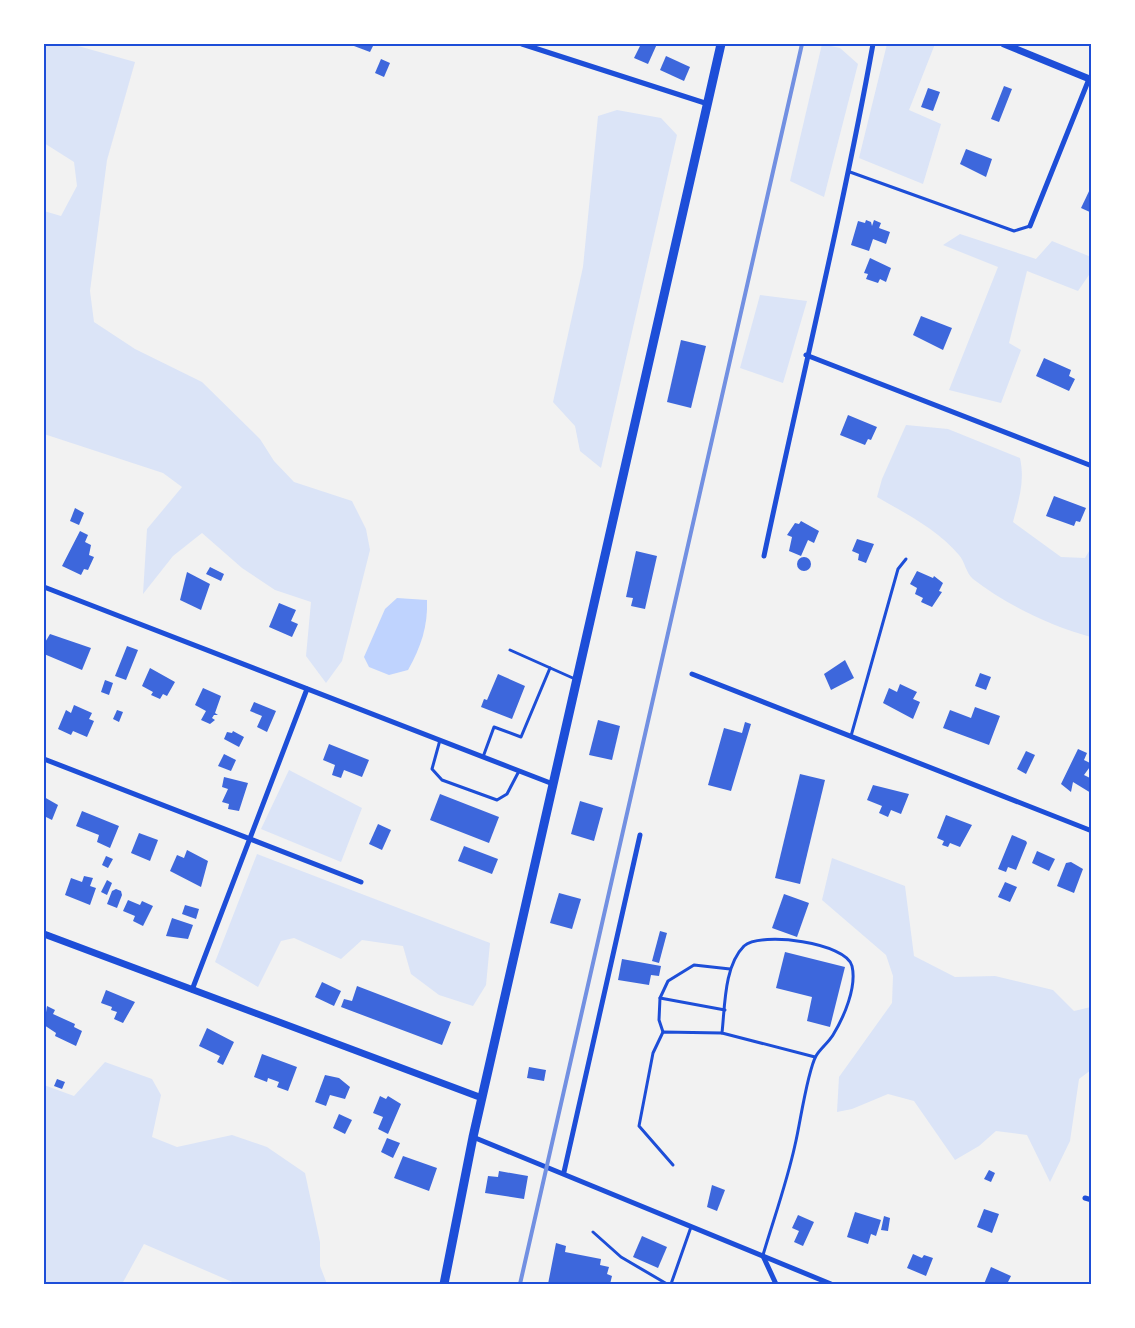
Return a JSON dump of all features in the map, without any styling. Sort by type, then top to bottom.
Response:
[{"type":"main road","points":[[444,1284],[473,1137],[721,44]]},
{"type":"street","points":[[522,44],[708,104]]},
{"type":"street","points":[[764,556],[806,355],[850,172],[873,44]]},
{"type":"street","points":[[1004,44],[1090,80],[1030,226]]},
{"type":"street","points":[[806,355],[1092,466]]},
{"type":"street","points":[[44,587],[553,784]]},
{"type":"street","points":[[692,674],[1092,831]]},
{"type":"street","points":[[192,990],[307,689]]},
{"type":"street","points":[[44,759],[361,882]]},
{"type":"street","points":[[564,1172],[640,835]]},
{"type":"street","points":[[44,933],[482,1098]]},
{"type":"street","points":[[473,1137],[564,1172],[831,1284]]},
{"type":"street","points":[[763,1257],[776,1284]]},
{"type":"lane","points":[[850,172],[1014,231],[1030,226]]},
{"type":"lane","points":[[851,736],[898,569],[906,559]]},
{"type":"lane","points":[[510,650],[577,679]]},
{"type":"lane","points":[[483,757],[494,727],[521,737],[550,668]]},
{"type":"lane","points":[[440,740],[432,769],[442,780],[497,800],[507,794],[519,771]]},
{"type":"lane","points":[[722,1033],[730,969],[744,946],[758,938],[806,942],[846,955],[852,964],[853,978],[848,1001],[832,1036],[815,1057],[790,1167],[763,1257]]},
{"type":"lane","points":[[673,1165],[639,1126],[653,1053],[663,1032],[659,1020],[660,998],[668,981],[694,965],[730,969]]},
{"type":"lane","points":[[660,998],[725,1010]]},
{"type":"lane","points":[[663,1032],[722,1033],[815,1057]]},
{"type":"lane","points":[[593,1232],[621,1257],[669,1284],[691,1227]]},
{"type":"shaded area","points":[[44,44],[71,44],[135,62],[107,160],[90,291],[94,322],[135,349],[202,382],[260,439],[274,461],[294,482],[352,501],[366,529],[370,550],[342,661],[326,683],[306,656],[311,602],[275,590],[242,568],[202,533],[173,556],[143,594],[147,529],[182,487],[163,473],[44,434],[44,211],[61,216],[77,186],[74,162],[44,143]]},
{"type":"shaded area","points":[[822,44],[840,48],[858,64],[824,197],[790,181]]},
{"type":"shaded area","points":[[887,44],[935,44],[909,110],[941,124],[923,184],[859,158]]},
{"type":"shaded area","points":[[617,110],[661,118],[677,135],[601,468],[580,451],[575,426],[553,402],[583,267],[598,116]]},
{"type":"shaded area","points":[[960,234],[1036,259],[1052,241],[1091,257],[1091,272],[1078,291],[1027,271],[1009,343],[1021,350],[1001,403],[949,390],[998,267],[943,245]]},
{"type":"shaded area","points":[[760,295],[807,301],[783,383],[740,368]]},
{"type":"shaded area","points":[[906,425],[948,429],[1020,458],[1022,483],[1013,522],[1061,557],[1085,558],[1091,548],[1091,637],[1029,614],[986,589],[971,577],[963,561],[951,546],[921,523],[877,497],[882,479]]},
{"type":"shaded area","points":[[289,770],[362,808],[341,862],[261,829]]},
{"type":"shaded area","points":[[257,854],[490,943],[486,985],[473,1006],[439,995],[411,974],[403,946],[362,940],[341,959],[294,938],[281,941],[258,987],[215,962]]},
{"type":"shaded area","points":[[832,858],[905,886],[914,956],[955,977],[995,976],[1053,990],[1074,1011],[1091,1007],[1091,1070],[1079,1079],[1070,1141],[1050,1182],[1027,1135],[996,1131],[979,1146],[955,1160],[914,1101],[888,1094],[852,1109],[837,1112],[839,1077],[892,1003],[893,976],[886,955],[822,900]]},
{"type":"shaded area","points":[[105,1062],[152,1079],[161,1095],[152,1137],[177,1147],[232,1135],[267,1147],[305,1173],[320,1242],[320,1266],[327,1284],[237,1284],[144,1244],[122,1284],[44,1284],[44,1085],[74,1096]]},
{"type":"water","points":[[397,598],[427,600],[426,619],[420,645],[408,670],[389,675],[369,667],[364,657],[385,609]]},
{"type":"building","points":[[354,44],[374,44],[370,52]]},
{"type":"building","points":[[641,44],[657,44],[648,64],[634,58]]},
{"type":"building","points":[[666,56],[690,67],[684,81],[660,70]]},
{"type":"building","points":[[381,59],[390,63],[384,77],[375,73]]},
{"type":"building","points":[[1004,86],[1012,89],[999,122],[991,119]]},
{"type":"building","points":[[928,88],[940,92],[933,111],[921,107]]},
{"type":"building","points":[[966,149],[992,159],[986,177],[960,164]]},
{"type":"building","points":[[1092,185],[1092,213],[1081,208]]},
{"type":"building","points":[[866,220],[871,222],[872,226],[874,220],[881,223],[879,228],[890,232],[886,244],[873,239],[869,251],[851,245],[858,221],[865,223]]},
{"type":"building","points":[[870,258],[891,268],[886,282],[880,279],[878,283],[866,279],[868,274],[864,273]]},
{"type":"building","points":[[921,316],[952,328],[943,350],[913,335]]},
{"type":"building","points":[[681,340],[706,346],[691,408],[667,402]]},
{"type":"building","points":[[1044,358],[1071,370],[1069,376],[1075,379],[1069,391],[1036,376]]},
{"type":"building","points":[[848,415],[877,427],[871,440],[868,439],[865,445],[840,435]]},
{"type":"building","points":[[1054,496],[1086,508],[1080,522],[1076,521],[1074,526],[1046,516]]},
{"type":"building","points":[[75,508],[84,513],[79,525],[70,521]]},
{"type":"building","points":[[801,521],[819,531],[814,543],[808,540],[801,556],[789,551],[792,537],[787,535],[795,523],[799,524]]},
{"type":"building","points":[[80,531],[88,535],[85,542],[91,545],[89,555],[94,557],[88,570],[84,569],[81,575],[62,566]]},
{"type":"building","points":[[857,539],[874,544],[866,563],[858,560],[859,554],[852,551]]},
{"type":"building","points":[[636,551],[657,556],[645,609],[631,606],[633,598],[626,597]]},
{"type":"building","points":[[804,557],[809,559],[811,564],[809,569],[804,571],[799,569],[797,564],[799,559]]},
{"type":"building","points":[[210,567],[224,574],[221,581],[206,574]]},
{"type":"building","points":[[917,571],[933,578],[934,576],[943,583],[939,591],[942,592],[932,607],[921,602],[923,598],[915,594],[917,588],[910,584]]},
{"type":"building","points":[[187,572],[210,584],[201,610],[180,600]]},
{"type":"building","points":[[279,603],[296,610],[291,621],[298,624],[292,637],[269,627]]},
{"type":"building","points":[[50,634],[91,648],[82,670],[44,654],[44,644]]},
{"type":"building","points":[[127,646],[138,650],[126,680],[115,676]]},
{"type":"building","points":[[845,660],[854,678],[831,690],[824,674]]},
{"type":"building","points":[[150,668],[175,682],[167,696],[163,694],[160,699],[151,695],[153,692],[142,686]]},
{"type":"building","points":[[980,673],[991,677],[986,690],[975,686]]},
{"type":"building","points":[[498,674],[525,686],[512,719],[481,707],[484,699],[487,700]]},
{"type":"building","points":[[105,680],[113,683],[109,695],[101,692]]},
{"type":"building","points":[[900,684],[917,692],[913,699],[920,702],[913,719],[883,703],[889,688],[897,692]]},
{"type":"building","points":[[203,688],[221,696],[215,713],[218,715],[214,715],[212,718],[215,720],[210,724],[201,720],[206,711],[195,705]]},
{"type":"building","points":[[254,702],[276,711],[267,732],[257,727],[262,716],[250,711]]},
{"type":"building","points":[[74,705],[92,713],[89,719],[94,721],[87,737],[73,731],[71,735],[58,729],[66,710],[71,713]]},
{"type":"building","points":[[975,707],[1000,716],[989,745],[943,728],[950,710],[971,718]]},
{"type":"building","points":[[117,710],[123,712],[119,722],[113,719]]},
{"type":"building","points":[[598,720],[620,726],[612,760],[589,755]]},
{"type":"building","points":[[745,722],[751,724],[731,791],[708,785],[724,728],[742,733]]},
{"type":"building","points":[[233,731],[244,737],[239,747],[224,739],[227,732],[232,733]]},
{"type":"building","points":[[329,744],[369,760],[362,777],[344,770],[341,778],[332,775],[335,765],[323,760]]},
{"type":"building","points":[[1078,749],[1087,753],[1084,760],[1092,764],[1084,775],[1092,779],[1091,793],[1073,782],[1071,792],[1061,784]]},
{"type":"building","points":[[1026,751],[1035,755],[1026,774],[1017,769]]},
{"type":"building","points":[[224,754],[236,760],[231,771],[218,766]]},
{"type":"building","points":[[800,774],[825,780],[800,884],[775,878]]},
{"type":"building","points":[[224,777],[248,783],[239,811],[228,809],[229,804],[222,802],[228,789],[222,787]]},
{"type":"building","points":[[873,785],[909,794],[901,814],[891,810],[888,817],[879,813],[882,806],[867,800]]},
{"type":"building","points":[[440,794],[499,817],[489,843],[430,820]]},
{"type":"building","points":[[44,797],[58,805],[52,820],[44,816]]},
{"type":"building","points":[[580,801],[603,808],[594,841],[571,834]]},
{"type":"building","points":[[82,811],[119,826],[110,848],[97,842],[99,835],[76,826]]},
{"type":"building","points":[[946,815],[972,825],[960,847],[950,843],[948,847],[942,845],[944,841],[937,838]]},
{"type":"building","points":[[378,824],[391,830],[382,850],[369,844]]},
{"type":"building","points":[[139,833],[158,840],[150,861],[131,853]]},
{"type":"building","points":[[1012,835],[1027,843],[1016,870],[1008,867],[1006,872],[998,869]]},
{"type":"building","points":[[464,846],[498,859],[492,874],[458,861]]},
{"type":"building","points":[[187,850],[208,861],[201,887],[170,871],[177,855],[184,858]]},
{"type":"building","points":[[1037,851],[1055,859],[1049,871],[1032,863]]},
{"type":"building","points":[[106,856],[113,859],[108,868],[102,865]]},
{"type":"building","points":[[1071,862],[1083,869],[1074,893],[1057,886],[1066,863]]},
{"type":"building","points":[[84,876],[93,878],[90,886],[96,888],[90,905],[65,895],[71,878],[82,882]]},
{"type":"building","points":[[107,880],[112,883],[107,895],[101,892]]},
{"type":"building","points":[[1005,882],[1017,887],[1010,902],[998,897]]},
{"type":"building","points":[[116,889],[121,891],[122,895],[117,908],[107,904],[112,891]]},
{"type":"building","points":[[559,893],[581,899],[572,929],[550,923]]},
{"type":"building","points":[[784,894],[809,903],[797,937],[772,928]]},
{"type":"building","points":[[128,900],[140,905],[142,901],[153,906],[143,926],[133,921],[135,916],[123,911]]},
{"type":"building","points":[[185,905],[199,909],[196,919],[182,914]]},
{"type":"building","points":[[172,918],[193,925],[188,939],[166,936]]},
{"type":"building","points":[[660,931],[667,933],[659,963],[652,961]]},
{"type":"building","points":[[785,952],[845,967],[830,1027],[807,1021],[812,997],[776,988]]},
{"type":"building","points":[[622,959],[661,966],[659,976],[651,975],[649,985],[618,980]]},
{"type":"building","points":[[322,982],[341,991],[334,1006],[315,997]]},
{"type":"building","points":[[357,986],[451,1022],[442,1045],[341,1007],[344,999],[352,1001]]},
{"type":"building","points":[[106,990],[135,1002],[123,1023],[114,1019],[117,1012],[111,1010],[112,1007],[101,1003]]},
{"type":"building","points":[[47,1006],[55,1010],[53,1014],[75,1024],[74,1027],[82,1031],[76,1046],[55,1036],[56,1033],[44,1025]]},
{"type":"building","points":[[207,1028],[234,1042],[223,1065],[217,1062],[220,1056],[199,1046]]},
{"type":"building","points":[[262,1054],[297,1067],[288,1091],[277,1087],[279,1082],[268,1078],[267,1082],[254,1077]]},
{"type":"building","points":[[529,1067],[546,1070],[544,1081],[527,1078]]},
{"type":"building","points":[[325,1075],[339,1078],[350,1087],[345,1099],[330,1095],[326,1106],[315,1102]]},
{"type":"building","points":[[57,1079],[65,1082],[62,1089],[54,1086]]},
{"type":"building","points":[[380,1096],[386,1099],[388,1096],[401,1104],[388,1134],[378,1129],[383,1117],[373,1113]]},
{"type":"building","points":[[339,1114],[352,1120],[345,1134],[333,1128]]},
{"type":"building","points":[[387,1138],[400,1143],[393,1158],[381,1152]]},
{"type":"building","points":[[403,1156],[437,1168],[429,1191],[394,1178]]},
{"type":"building","points":[[989,1170],[995,1173],[991,1182],[984,1179]]},
{"type":"building","points":[[499,1171],[528,1176],[524,1199],[485,1193],[488,1176],[498,1177]]},
{"type":"building","points":[[712,1185],[725,1190],[717,1211],[707,1207]]},
{"type":"building","points":[[984,1209],[999,1214],[992,1233],[977,1227]]},
{"type":"building","points":[[855,1212],[881,1220],[876,1236],[871,1234],[868,1244],[847,1237]]},
{"type":"building","points":[[798,1215],[814,1222],[803,1246],[794,1242],[799,1231],[792,1228]]},
{"type":"building","points":[[884,1216],[890,1218],[888,1231],[881,1230]]},
{"type":"building","points":[[642,1236],[667,1247],[658,1268],[633,1257]]},
{"type":"building","points":[[556,1243],[566,1246],[565,1252],[601,1259],[600,1265],[609,1267],[607,1274],[612,1276],[610,1284],[548,1284]]},
{"type":"building","points":[[913,1254],[922,1258],[924,1255],[933,1258],[926,1276],[907,1268]]},
{"type":"building","points":[[991,1267],[1011,1276],[1007,1284],[984,1284]]},
{"type":"railway","points":[[520,1284],[802,44]]}]
